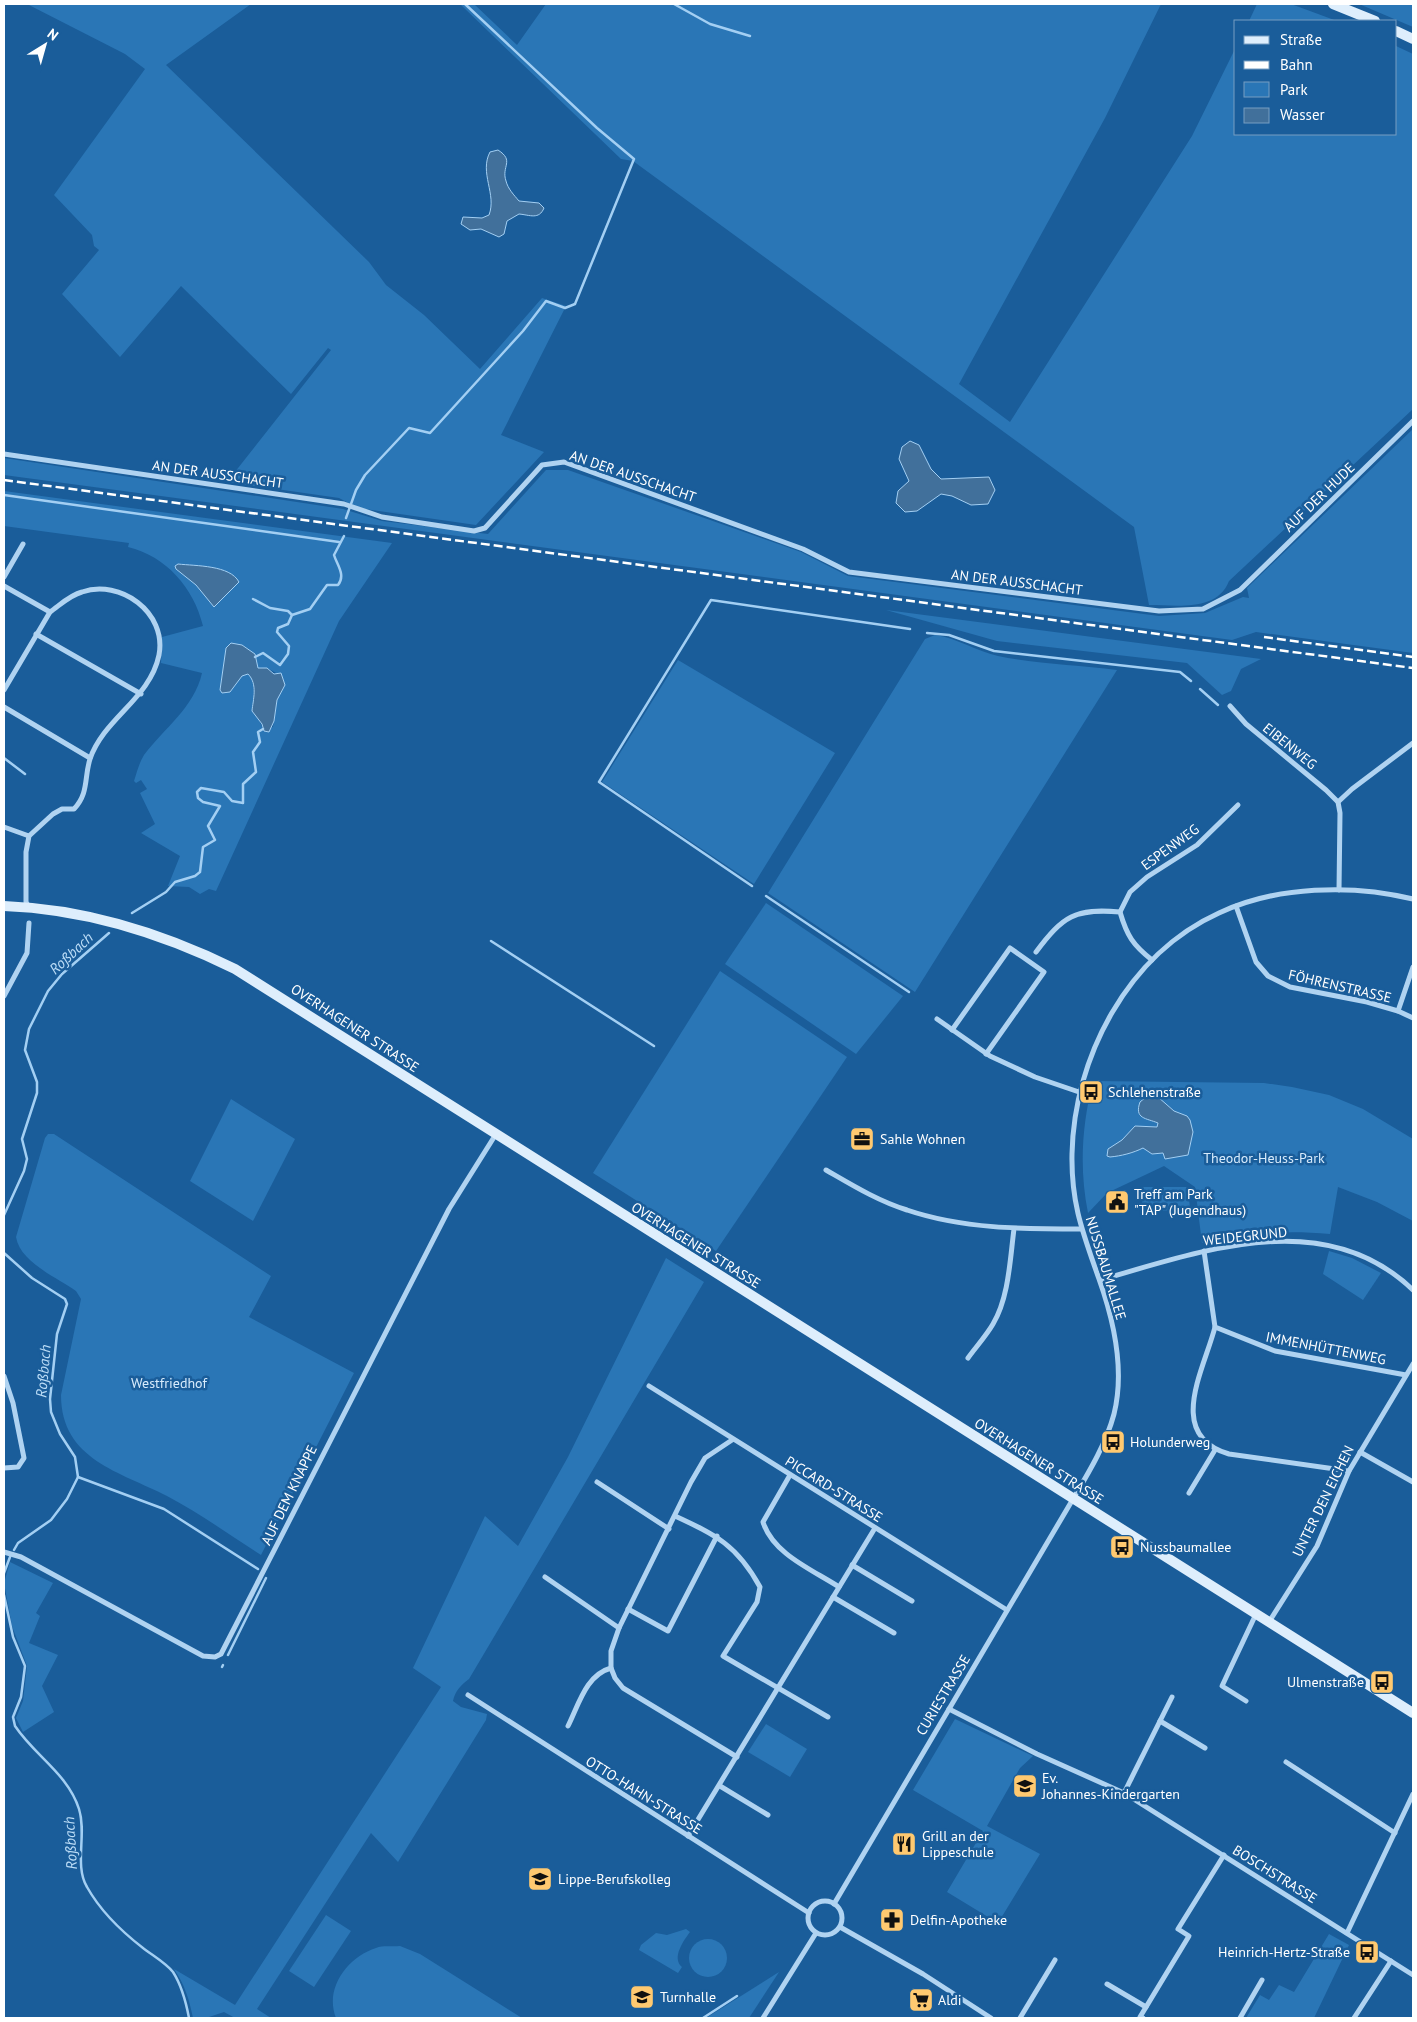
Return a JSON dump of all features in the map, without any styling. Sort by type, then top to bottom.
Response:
[{"type":"main road","points":[[1333,4],[1373,20]]},
{"type":"main road","points":[[1397,32],[1413,40]]},
{"type":"main road","name":"OVERHAGENER STRASSE","points":[[4,906],[29,907],[111,921],[170,940],[235,969],[1413,1713]]},
{"type":"street","name":"AUF DER HUDE","points":[[1240,590],[1413,421]]},
{"type":"street","name":"AN DER AUSSCHACHT","points":[[4,454],[344,504],[382,517],[474,530],[485,528],[542,465],[564,462],[802,549],[849,572],[1159,611],[1203,609],[1240,590]]},
{"type":"street","points":[[4,577],[23,544]]},
{"type":"street","points":[[4,586],[50,612]]},
{"type":"street","points":[[4,690],[50,612],[84,591],[116,590],[136,601],[151,617],[159,642],[156,664],[141,694],[111,724],[90,758],[82,800],[74,809],[62,810],[53,814],[29,836],[26,852],[26,902],[29,907]]},
{"type":"street","points":[[36,634],[141,694]]},
{"type":"street","name":"EIBENWEG","points":[[1230,706],[1246,724],[1338,802]]},
{"type":"street","points":[[4,707],[90,758]]},
{"type":"street","points":[[1339,890],[1340,813],[1338,802],[1352,789],[1413,743]]},
{"type":"street","name":"ESPENWEG","points":[[1120,912],[1130,892],[1147,877],[1197,845],[1238,805]]},
{"type":"street","points":[[4,827],[29,836]]},
{"type":"street","name":"NUSSBAUMALLEE","points":[[1073,1499],[1105,1439],[1114,1413],[1118,1392],[1116,1339],[1100,1280],[1081,1229],[1072,1182],[1074,1134],[1080,1092],[1102,1030],[1129,986],[1152,960],[1210,917],[1236,906],[1265,898],[1339,890],[1375,892],[1413,899]]},
{"type":"street","name":"FÖHRENSTRASSE","points":[[1236,906],[1256,962],[1268,976],[1290,987],[1398,1011],[1413,1018]]},
{"type":"street","points":[[1036,952],[1054,928],[1073,915],[1097,910],[1120,912],[1126,932],[1138,949],[1152,960]]},
{"type":"street","points":[[4,996],[27,953],[29,923]]},
{"type":"street","points":[[952,1030],[1010,948],[1037,967],[1044,972],[986,1054]]},
{"type":"street","name":"FÖHRENSTRASSE","points":[[1398,1011],[1413,967]]},
{"type":"street","points":[[937,1019],[986,1054],[1035,1077],[1080,1092]]},
{"type":"street","name":"AUF DEM KNAPPE","points":[[4,1552],[21,1557],[203,1656],[215,1657],[221,1654],[432,1241],[449,1209],[496,1134]]},
{"type":"street","points":[[826,1170],[884,1201],[907,1210],[973,1224],[1014,1229],[1081,1229]]},
{"type":"street","points":[[968,1358],[994,1323],[1000,1308],[1008,1272],[1014,1229]]},
{"type":"street","name":"WEIDEGRUND","points":[[1100,1280],[1204,1251],[1238,1245],[1285,1241],[1325,1244],[1367,1258],[1384,1267],[1413,1290]]},
{"type":"street","points":[[1204,1251],[1215,1327],[1193,1400],[1194,1420],[1201,1436],[1215,1450],[1229,1454],[1349,1471]]},
{"type":"street","name":"IMMENHÜTTENWEG","points":[[1215,1327],[1275,1351],[1406,1375]]},
{"type":"street","name":"UNTER DEN EICHEN","points":[[1269,1623],[1317,1546],[1349,1471],[1413,1364]]},
{"type":"street","points":[[4,1376],[13,1403],[24,1458],[18,1467],[4,1468]]},
{"type":"street","name":"PICCARD-STRASSE","points":[[649,1386],[732,1440],[1007,1610]]},
{"type":"street","points":[[732,1440],[705,1458],[690,1482],[619,1628],[611,1651],[612,1668],[615,1678],[624,1688],[737,1757]]},
{"type":"street","points":[[1189,1493],[1215,1450]]},
{"type":"street","points":[[1360,1452],[1413,1482]]},
{"type":"street","points":[[790,1475],[762,1522],[765,1531],[787,1554],[839,1587]]},
{"type":"street","points":[[597,1482],[668,1529]]},
{"type":"street","name":"CURIESTRASSE","points":[[834,1904],[1073,1499]]},
{"type":"street","points":[[675,1516],[717,1536],[752,1571],[760,1587],[757,1602],[723,1656],[828,1717]]},
{"type":"street","points":[[688,1836],[875,1528]]},
{"type":"street","points":[[628,1609],[668,1631],[717,1536]]},
{"type":"street","points":[[852,1565],[912,1601]]},
{"type":"street","points":[[545,1577],[619,1628]]},
{"type":"street","points":[[833,1597],[894,1633]]},
{"type":"street","points":[[1246,1701],[1222,1686],[1256,1614]]},
{"type":"street","points":[[568,1726],[590,1680],[604,1670],[612,1668]]},
{"type":"street","name":"OTTO-HAHN-STRASSE","points":[[468,1695],[809,1913]]},
{"type":"street","points":[[1124,1793],[1172,1697]]},
{"type":"street","name":"BOSCHSTRASSE","points":[[949,1709],[1037,1754],[1124,1793],[1413,1975]]},
{"type":"street","points":[[1160,1721],[1205,1748]]},
{"type":"street","points":[[1286,1762],[1395,1833]]},
{"type":"street","points":[[720,1786],[768,1815]]},
{"type":"street","points":[[1347,1933],[1413,1794]]},
{"type":"street","points":[[1143,2018],[1140,2017],[1189,1936],[1178,1929],[1224,1855]]},
{"type":"street","points":[[819,1902],[834,1904],[842,1917],[840,1927],[827,1935],[816,1933],[809,1922],[809,1913],[819,1902]]},
{"type":"street","points":[[840,1927],[923,1974],[991,2018]]},
{"type":"street","points":[[763,2018],[816,1933]]},
{"type":"street","points":[[1020,2018],[1055,1960]]},
{"type":"street","points":[[1354,2018],[1390,1961]]},
{"type":"street","points":[[1240,2018],[1262,1980]]},
{"type":"street","points":[[1107,1984],[1146,2007]]},
{"type":"green space","points":[[27,4],[251,4],[166,65],[369,262],[386,285],[424,315],[480,369],[542,298],[566,306],[501,435],[544,452],[476,525],[358,508],[339,498],[227,482],[331,350],[328,348],[291,394],[181,286],[120,357],[62,294],[99,250],[94,246],[92,235],[54,195],[145,69],[125,54]]},
{"type":"green space","points":[[460,4],[474,4],[517,45],[546,4],[1161,4],[1105,118],[959,384],[1010,422],[1192,136],[1234,51],[1234,135],[1397,135],[1397,46],[1413,54],[1413,409],[1229,581],[1223,591],[1215,598],[1195,605],[1149,605],[1134,527],[633,161],[621,159]]},
{"type":"green space","points":[[1257,4],[1291,4],[1334,20],[1249,20]]},
{"type":"green space","points":[[1359,4],[1413,4],[1413,27]]},
{"type":"green space","points":[[1413,429],[1413,653],[1256,632],[1232,640],[4,475],[4,458],[343,509],[382,521],[488,534],[546,470],[568,470],[801,552],[848,576],[1159,616],[1205,613],[1243,597],[1249,598],[1247,588]]},
{"type":"green space","points":[[4,491],[392,543],[339,621],[216,891],[209,889],[200,894],[189,887],[168,886],[180,856],[141,833],[155,824],[140,793],[147,789],[141,780],[136,783],[134,781],[144,755],[185,707],[198,685],[202,673],[161,663],[162,637],[203,626],[193,599],[166,566],[142,551],[128,547],[129,543],[4,526]],"holes":[[[255,657],[258,668],[267,668],[278,674],[283,689],[277,700],[273,727],[263,729],[252,711],[253,684],[249,675],[242,674],[221,680],[224,668]]]},
{"type":"green space","points":[[886,610],[1261,659],[1241,669],[1231,691],[1222,695],[1187,663],[997,641]]},
{"type":"green space","points":[[935,635],[1012,659],[1117,670],[915,992],[768,893],[925,639]]},
{"type":"green space","points":[[678,660],[835,753],[754,884],[602,782]]},
{"type":"green space","points":[[766,903],[903,996],[856,1054],[725,964]]},
{"type":"green space","points":[[720,971],[847,1057],[716,1251],[593,1173]]},
{"type":"green space","name":"Theodor-Heuss-Park","points":[[1093,1081],[1264,1083],[1329,1095],[1363,1109],[1413,1139],[1413,1221],[1377,1202],[1338,1187],[1330,1234],[1265,1233],[1202,1243],[1195,1187],[1164,1166],[1107,1193],[1088,1213],[1083,1180],[1083,1147],[1086,1114]]},
{"type":"green space","points":[[231,1099],[295,1139],[253,1221],[190,1181]]},
{"type":"green space","name":"Westfriedhof","points":[[48,1134],[54,1134],[271,1276],[249,1317],[354,1373],[261,1555],[167,1496],[113,1471],[97,1461],[82,1449],[71,1435],[64,1417],[61,1395],[81,1299],[76,1291],[31,1261],[19,1246],[16,1237],[45,1138]]},
{"type":"green space","points":[[1142,1187],[1188,1187],[1190,1209],[1142,1212]]},
{"type":"green space","points":[[1329,1251],[1352,1258],[1381,1273],[1363,1300],[1323,1274]]},
{"type":"green space","points":[[666,1258],[704,1282],[469,1679],[455,1694],[453,1701],[461,1707],[487,1714],[486,1720],[398,1862],[371,1833],[257,2009],[271,2018],[235,2018],[224,2012],[206,2018],[193,2018],[186,1992],[174,1969],[235,2005],[441,1687],[413,1668],[485,1516],[518,1546],[568,1457]]},
{"type":"green space","points":[[10,1562],[53,1583],[36,1613],[40,1616],[29,1643],[58,1655],[42,1686],[54,1712],[23,1732],[16,1718],[23,1701],[27,1666],[12,1626],[4,1583]]},
{"type":"green space","points":[[955,1719],[1033,1756],[1020,1768],[987,1826],[1040,1854],[998,1923],[947,1892],[983,1831],[913,1790]]},
{"type":"green space","points":[[766,1724],[807,1749],[790,1777],[748,1752]]},
{"type":"green space","points":[[326,1915],[351,1931],[314,1987],[289,1971]]},
{"type":"green space","points":[[686,1929],[690,1932],[678,1954],[679,1963],[682,1967],[678,1973],[639,1950],[641,1945],[656,1933],[667,1935]]},
{"type":"green space","points":[[1329,1934],[1349,1945],[1314,2018],[1246,2018],[1260,1995],[1269,2000],[1279,1985],[1294,1992]]},
{"type":"green space","points":[[708,1939],[721,1945],[727,1958],[721,1971],[708,1977],[695,1971],[689,1958],[695,1945]]},
{"type":"green space","points":[[400,1946],[420,1954],[522,2018],[336,2018],[333,1996],[341,1975],[348,1966],[366,1952],[376,1948]]},
{"type":"green space","points":[[779,1972],[749,2018],[706,2018]]},
{"type":"water","points":[[498,150],[506,157],[505,176],[513,194],[519,201],[539,203],[544,208],[540,214],[530,216],[519,214],[507,221],[504,234],[499,237],[481,229],[470,230],[461,224],[463,217],[482,218],[489,215],[491,199],[486,168],[487,160],[490,152]]},
{"type":"water","points":[[910,441],[919,445],[931,469],[941,479],[989,477],[995,490],[988,504],[971,505],[952,496],[941,494],[917,511],[905,512],[896,503],[898,491],[909,481],[899,459],[902,447]]},
{"type":"water","points":[[178,564],[220,569],[235,576],[239,582],[214,607],[196,585],[176,569],[175,566]]},
{"type":"water","points":[[231,643],[242,645],[255,654],[258,668],[267,668],[274,674],[281,673],[285,685],[277,700],[274,721],[269,732],[264,731],[262,724],[252,711],[254,687],[248,674],[242,676],[230,692],[222,693],[220,690],[226,648]]},
{"type":"water","points":[[1146,1097],[1158,1097],[1174,1111],[1187,1116],[1190,1120],[1193,1132],[1188,1155],[1165,1159],[1163,1153],[1152,1154],[1143,1148],[1123,1155],[1107,1156],[1108,1149],[1122,1140],[1135,1126],[1157,1127],[1158,1123],[1145,1119],[1140,1115],[1140,1102]]},
{"type":"waterway","points":[[346,518],[356,490],[365,475],[409,428],[430,433],[523,331],[546,301],[565,308],[575,304],[634,159],[597,128],[465,4]]},
{"type":"waterway","points":[[674,4],[710,24],[750,36]]},
{"type":"waterway","points":[[4,495],[339,542]]},
{"type":"waterway","points":[[255,657],[263,653],[280,665],[288,654],[289,646],[277,632],[278,628],[288,624],[292,615],[310,609],[327,585],[338,585],[341,574],[334,555],[344,536]]},
{"type":"waterway","points":[[253,599],[270,608],[288,611],[292,615]]},
{"type":"waterway","points":[[752,886],[599,782],[711,600],[910,629]]},
{"type":"waterway","points":[[927,633],[949,635],[994,651],[1180,672],[1191,681]]},
{"type":"waterway","points":[[1200,689],[1218,705]]},
{"type":"waterway","name":"Roßbach","points":[[132,913],[166,892],[175,882],[195,876],[200,872],[203,847],[215,840],[208,826],[220,806],[203,802],[198,798],[197,792],[201,788],[224,792],[232,801],[243,803],[243,784],[256,772],[253,752],[260,742],[258,732],[263,729]]},
{"type":"waterway","points":[[4,758],[25,774]]},
{"type":"waterway","points":[[766,896],[909,992]]},
{"type":"waterway","name":"Roßbach","points":[[4,1215],[24,1171],[27,1159],[22,1139],[37,1093],[37,1082],[25,1050],[29,1029],[48,991],[62,974],[109,933]]},
{"type":"waterway","points":[[491,941],[654,1046]]},
{"type":"waterway","name":"Roßbach","points":[[4,1253],[32,1278],[65,1299],[67,1304],[57,1334],[50,1399],[51,1412],[60,1434],[75,1457],[78,1477],[67,1499],[51,1520],[18,1543],[14,1550]]},
{"type":"waterway","points":[[78,1477],[164,1509],[258,1569]]},
{"type":"waterway","name":"Roßbach","points":[[4,1573],[10,1557]]},
{"type":"waterway","points":[[228,1655],[266,1578]]},
{"type":"waterway","name":"Roßbach","points":[[4,1595],[13,1637],[25,1666],[21,1697],[13,1717],[15,1726],[59,1775],[74,1797],[81,1819],[81,1869],[87,1887],[105,1913],[119,1928],[167,1965],[173,1972],[183,1994],[189,2018]]},
{"type":"waterway","points":[[703,2018],[737,1996]]},
{"type":"railway","points":[[4,480],[1413,668]]},
{"type":"railway","points":[[1264,637],[1413,657]]},
{"type":"place","name":"Schlehenstraße","points":[[1091,1092]]},
{"type":"place","name":"Sahle Wohnen","points":[[862,1139]]},
{"type":"place","name":"Treff am Park \"TAP\" (Jugendhaus)","points":[[1117,1202]]},
{"type":"place","name":"Holunderweg","points":[[1113,1442]]},
{"type":"place","name":"Nussbaumallee","points":[[1122,1547]]},
{"type":"place","name":"Ulmenstraße","points":[[1382,1682]]},
{"type":"place","name":"Ev. Johannes-Kindergarten","points":[[1025,1786]]},
{"type":"place","name":"Grill an der Lippeschule","points":[[904,1844]]},
{"type":"place","name":"Lippe-Berufskolleg","points":[[540,1879]]},
{"type":"place","name":"Delfin-Apotheke","points":[[892,1920]]},
{"type":"place","name":"Heinrich-Hertz-Straße","points":[[1367,1952]]},
{"type":"place","name":"Turnhalle","points":[[642,1997]]},
{"type":"place","name":"Aldi","points":[[921,2000]]}]
